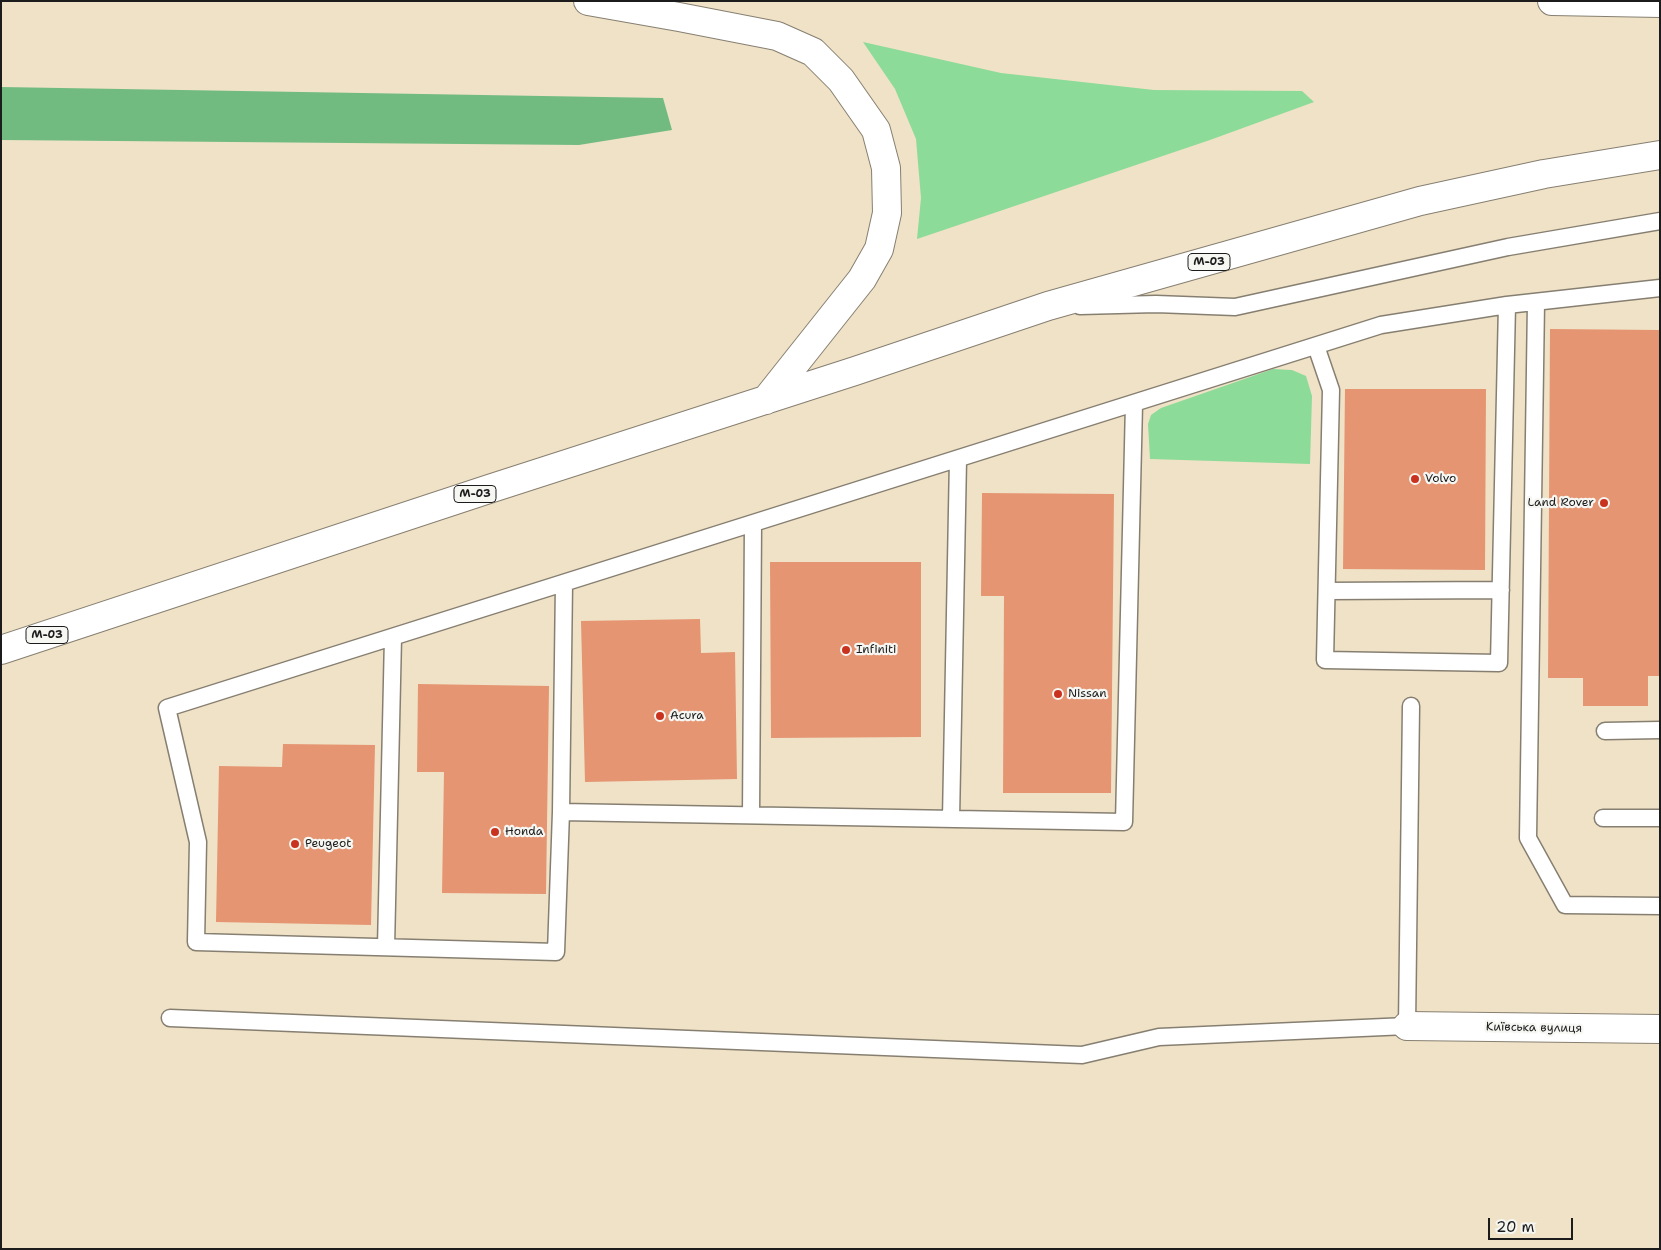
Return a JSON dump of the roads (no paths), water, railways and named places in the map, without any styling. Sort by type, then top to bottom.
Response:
[{"type":"main road","points":[[588,1],[679,16],[777,36],[814,52],[841,80],[876,130],[886,168],[887,213],[879,249],[862,279],[766,400]]},
{"type":"main road","points":[[1552,1],[1660,3]]},
{"type":"main road","name":"М-03","points":[[1,650],[1048,306],[1420,201],[1544,174],[1660,155]]},
{"type":"main road","points":[[1,637],[94,620]]},
{"type":"main road","name":"Київська вулиця","points":[[1407,1026],[1660,1030]]},
{"type":"lane","points":[[1048,306],[1156,304],[1235,307],[1508,247],[1660,221]]},
{"type":"lane","points":[[564,583],[561,812],[556,952],[196,942],[198,842],[167,708],[1381,325],[1507,305],[1660,288]]},
{"type":"lane","points":[[1536,302],[1528,838],[1565,905],[1660,906]]},
{"type":"lane","points":[[1316,346],[1331,390],[1325,660],[1499,663],[1507,305]]},
{"type":"lane","points":[[561,812],[1124,822],[1134,404]]},
{"type":"lane","points":[[951,819],[958,459]]},
{"type":"lane","points":[[751,815],[753,524]]},
{"type":"lane","points":[[1327,591],[1501,590]]},
{"type":"lane","points":[[386,947],[394,637]]},
{"type":"lane","points":[[170,1018],[1082,1055],[1159,1037],[1407,1026],[1411,706]]},
{"type":"lane","points":[[1604,730],[1660,730]]},
{"type":"lane","points":[[1603,818],[1660,818]]},
{"type":"place","name":"Volvo","points":[[1415,479]]},
{"type":"place","name":"Land Rover","points":[[1604,503]]},
{"type":"place","name":"Infiniti","points":[[846,650]]},
{"type":"place","name":"Nissan","points":[[1058,694]]},
{"type":"place","name":"Acura","points":[[660,716]]},
{"type":"place","name":"Honda","points":[[495,832]]},
{"type":"place","name":"Peugeot","points":[[295,844]]}]
